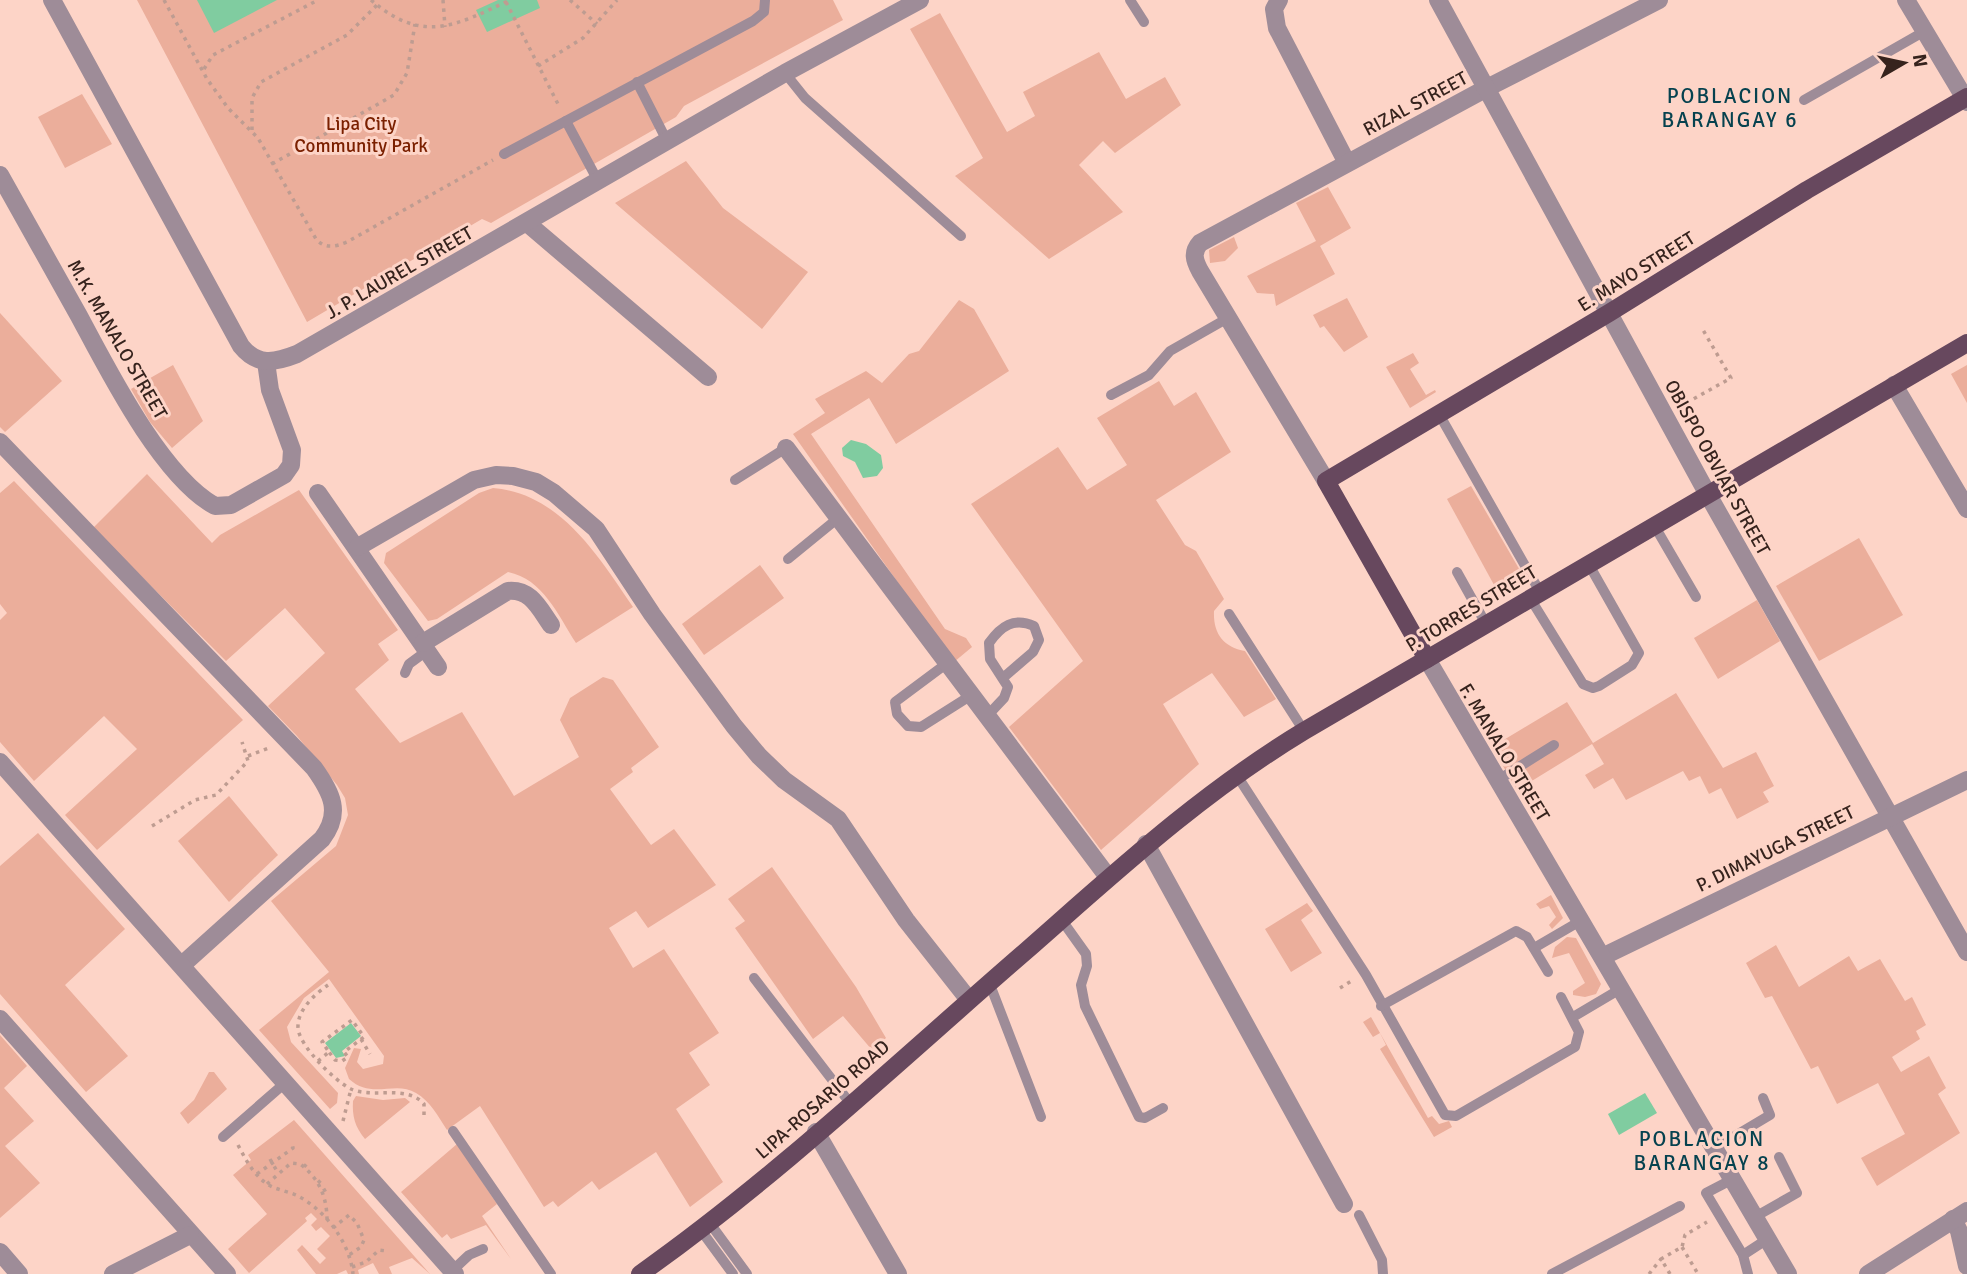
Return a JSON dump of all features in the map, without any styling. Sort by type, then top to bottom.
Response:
[{"type":"main road","name":"E. MAYO STREET","points":[[1326,481],[1609,313],[1807,190],[1966,99]]},
{"type":"main road","name":"P. TORRES STREET","points":[[1026,951],[1146,844],[1236,774],[1304,730],[1967,343]]},
{"type":"main road","name":"F. MANALO STREET","points":[[1326,481],[1427,659]]},
{"type":"main road","name":"LIPA-ROSARIO ROAD","points":[[640,1274],[705,1226],[1026,951]]},
{"type":"street","points":[[51,0],[241,346],[252,358],[266,362]]},
{"type":"street","name":"J. P. LAUREL STREET","points":[[266,362],[297,354],[785,73],[920,0]]},
{"type":"street","points":[[1279,0],[1274,9],[1277,29],[1347,163]]},
{"type":"street","name":"OBISPO OBVIAR STREET","points":[[1438,0],[1707,493],[1967,952]]},
{"type":"street","name":"RIZAL STREET","points":[[1195,249],[1200,243],[1347,163],[1659,0]]},
{"type":"street","points":[[1906,0],[1931,34],[1966,99]]},
{"type":"street","name":"M.K. MANALO STREET","points":[[0,175],[130,408],[190,484],[210,503],[220,507],[231,505],[284,475],[291,465],[292,450],[270,390],[266,362]]},
{"type":"street","points":[[527,223],[708,377]]},
{"type":"street","name":"F. MANALO STREET","points":[[1195,249],[1194,261],[1326,481]]},
{"type":"street","points":[[1894,385],[1967,509]]},
{"type":"street","points":[[0,442],[314,768],[333,799],[331,827],[322,839],[182,965]]},
{"type":"street","points":[[786,448],[1108,877]]},
{"type":"street","points":[[358,547],[474,480],[496,475],[513,476],[536,482],[554,493],[596,529],[652,614],[759,756],[784,780],[838,819],[906,920],[969,1000]]},
{"type":"street","points":[[318,494],[358,547],[438,667]]},
{"type":"street","points":[[425,646],[508,591],[519,590],[531,597],[551,625]]},
{"type":"street","name":"F. MANALO STREET","points":[[1427,659],[1604,956],[1713,1149],[1788,1274]]},
{"type":"street","points":[[0,762],[454,1273]]},
{"type":"street","name":"P. DIMAYUGA STREET","points":[[1604,956],[1967,780]]},
{"type":"street","points":[[1146,844],[1344,1203]]},
{"type":"street","points":[[0,1019],[227,1274]]},
{"type":"street","points":[[817,1132],[898,1274]]},
{"type":"street","points":[[1868,1274],[1960,1215],[1967,1266]]},
{"type":"street","points":[[113,1274],[190,1235]]},
{"type":"street","points":[[0,1252],[19,1274]]},
{"type":"lane","points":[[504,154],[752,21],[764,12],[765,0]]},
{"type":"lane","points":[[1130,0],[1144,22]]},
{"type":"lane","points":[[1804,100],[1931,34]]},
{"type":"lane","points":[[785,73],[804,98],[961,236]]},
{"type":"lane","points":[[637,82],[667,141]]},
{"type":"lane","points":[[566,121],[598,181]]},
{"type":"lane","points":[[1111,395],[1149,375],[1170,351],[1228,318]]},
{"type":"lane","points":[[1439,414],[1583,684],[1593,688],[1632,665],[1639,653],[1588,563]]},
{"type":"lane","points":[[735,480],[786,448]]},
{"type":"lane","points":[[788,559],[838,519]]},
{"type":"lane","points":[[1654,525],[1696,597]]},
{"type":"lane","points":[[1457,572],[1486,624]]},
{"type":"lane","points":[[1229,614],[1304,730]]},
{"type":"lane","points":[[988,715],[1007,693],[1004,677],[987,651],[989,643],[998,631],[1011,623],[1021,621],[1034,626],[1039,640],[1033,652],[1004,677]]},
{"type":"lane","points":[[405,673],[409,664],[425,646]]},
{"type":"lane","points":[[946,664],[895,702],[897,714],[908,726],[921,727],[970,696]]},
{"type":"lane","points":[[1498,780],[1554,745]]},
{"type":"lane","points":[[1236,774],[1332,921],[1441,1111],[1449,1117],[1456,1116],[1574,1047],[1580,1037],[1573,1017],[1561,997]]},
{"type":"lane","points":[[1061,919],[1086,954],[1087,967],[1082,985],[1085,1006],[1139,1117],[1145,1118],[1164,1108]]},
{"type":"lane","points":[[1534,948],[1582,920]]},
{"type":"lane","points":[[1381,1006],[1512,932],[1523,932],[1548,972]]},
{"type":"lane","points":[[754,978],[850,1103]]},
{"type":"lane","points":[[989,982],[1041,1117]]},
{"type":"lane","points":[[1573,1017],[1622,988]]},
{"type":"lane","points":[[225,1135],[285,1083]]},
{"type":"lane","points":[[1713,1149],[1770,1115],[1763,1098]]},
{"type":"lane","points":[[453,1132],[551,1274]]},
{"type":"lane","points":[[1753,1218],[1797,1193],[1779,1157]]},
{"type":"lane","points":[[1731,1180],[1706,1193],[1743,1255],[1748,1274]]},
{"type":"lane","points":[[1552,1274],[1680,1206]]},
{"type":"lane","points":[[1359,1215],[1382,1260],[1383,1274]]},
{"type":"lane","points":[[705,1226],[733,1274]]},
{"type":"lane","points":[[705,1226],[747,1274]]},
{"type":"lane","points":[[1743,1255],[1766,1240]]},
{"type":"lane","points":[[454,1273],[469,1255],[483,1248]]},
{"type":"path","points":[[164,0],[199,66],[204,69],[207,79],[224,104],[252,130],[316,239],[332,246],[347,242],[504,154]]},
{"type":"path","points":[[204,69],[213,55],[318,0]]},
{"type":"path","points":[[371,0],[393,15],[415,23],[445,27],[508,1],[566,121]]},
{"type":"path","points":[[570,0],[597,24]]},
{"type":"path","points":[[538,66],[583,38],[617,0]]},
{"type":"path","points":[[443,1],[445,27]]},
{"type":"path","points":[[252,130],[252,98],[261,82],[346,35],[377,5]]},
{"type":"path","points":[[272,164],[394,95],[407,73],[415,23]]},
{"type":"path","points":[[1665,415],[1731,378],[1703,330]]},
{"type":"path","points":[[152,827],[162,817],[176,813],[195,800],[216,795],[230,783],[248,761],[242,742]]},
{"type":"path","points":[[328,985],[309,1002],[298,1029],[318,1061],[351,1089],[384,1095],[412,1095],[424,1104],[424,1119]]},
{"type":"path","points":[[352,1020],[364,1037],[344,1052],[348,1057],[342,1061],[335,1060],[329,1052],[322,1042],[352,1020]]},
{"type":"path","points":[[361,1039],[370,1054]]},
{"type":"path","points":[[318,1061],[329,1052]]},
{"type":"path","points":[[334,1137],[342,1124],[351,1089]]},
{"type":"path","points":[[225,1135],[267,1184],[298,1196],[333,1228],[349,1255],[353,1274]]},
{"type":"path","points":[[257,1174],[263,1166],[293,1148],[292,1143]]},
{"type":"path","points":[[271,1161],[278,1173]]},
{"type":"path","points":[[304,1167],[309,1161]]},
{"type":"path","points":[[267,1184],[291,1163],[304,1167],[323,1191],[327,1205],[327,1222]]},
{"type":"path","points":[[310,1173],[316,1169]]},
{"type":"path","points":[[318,1184],[323,1178]]},
{"type":"path","points":[[323,1191],[330,1187]]},
{"type":"path","points":[[333,1228],[349,1215],[362,1228],[365,1240],[358,1251],[349,1255]]},
{"type":"path","points":[[1691,1231],[1685,1235],[1682,1247],[1698,1274]]},
{"type":"path","points":[[1649,1274],[1661,1259],[1682,1247]]},
{"type":"path","points":[[352,1267],[366,1262],[379,1250],[387,1251]]},
{"type":"path","points":[[1661,1259],[1670,1274]]},
{"type":"green space","name":"Lipa City Community Park","points":[[137,0],[833,0],[843,20],[684,106],[676,117],[491,223],[482,219],[307,322]]},
{"type":"green space","points":[[940,13],[1007,132],[1035,116],[1023,92],[1099,52],[1126,99],[1165,77],[1181,105],[1115,153],[1103,141],[1079,165],[1123,212],[1049,259],[955,176],[983,158],[910,29]]},
{"type":"green space","points":[[82,94],[112,144],[65,168],[38,117]]},
{"type":"green space","points":[[686,161],[723,208],[808,272],[762,329],[615,203]]},
{"type":"green space","points":[[1328,187],[1351,228],[1320,246],[1335,274],[1276,306],[1274,294],[1257,293],[1247,276],[1316,241],[1296,203]]},
{"type":"green space","points":[[1234,237],[1238,248],[1225,261],[1210,263],[1209,250]]},
{"type":"green space","points":[[1347,298],[1368,337],[1344,352],[1324,326],[1320,328],[1313,315]]},
{"type":"green space","points":[[959,300],[974,309],[1009,371],[896,444],[869,398],[811,434],[945,629],[966,638],[972,647],[954,662],[793,434],[825,413],[815,399],[866,371],[882,383],[909,354],[919,351]]},
{"type":"green space","points":[[0,313],[62,381],[5,432],[0,427]]},
{"type":"green space","points":[[1413,353],[1419,363],[1410,369],[1426,395],[1435,390],[1436,392],[1410,408],[1386,367]]},
{"type":"green space","points":[[173,365],[203,421],[172,448],[150,422],[131,389]]},
{"type":"green space","points":[[1967,365],[1967,403],[1951,374]]},
{"type":"green space","points":[[1159,381],[1174,406],[1196,392],[1231,452],[1156,500],[1185,545],[1196,551],[1224,599],[1214,611],[1215,626],[1221,638],[1231,646],[1245,651],[1276,699],[1244,717],[1212,673],[1163,704],[1199,764],[1101,850],[1009,727],[1083,661],[971,504],[1058,447],[1087,490],[1127,465],[1097,418]]},
{"type":"green space","points":[[147,474],[212,543],[220,535],[299,490],[398,630],[378,644],[389,660],[355,689],[400,743],[462,712],[514,796],[579,757],[560,720],[570,698],[603,677],[613,680],[659,747],[631,768],[633,772],[610,789],[651,845],[674,829],[716,885],[648,928],[636,911],[609,928],[633,968],[664,949],[719,1033],[689,1053],[710,1085],[676,1109],[723,1182],[690,1207],[656,1152],[599,1190],[592,1181],[558,1207],[553,1201],[544,1207],[480,1106],[447,1130],[430,1105],[416,1093],[400,1088],[366,1088],[349,1079],[345,1068],[354,1048],[361,1049],[357,1062],[363,1069],[383,1064],[384,1056],[329,979],[304,998],[287,1027],[291,1042],[338,1093],[337,1103],[330,1109],[259,1030],[329,972],[271,901],[336,846],[348,815],[345,798],[297,736],[268,706],[325,653],[285,608],[226,661],[93,528]]},
{"type":"green space","points":[[14,481],[243,720],[97,850],[65,815],[137,749],[104,716],[34,781],[0,742],[0,620],[7,613],[0,604],[0,493]]},
{"type":"green space","points":[[1471,486],[1525,579],[1499,594],[1447,499]]},
{"type":"green space","points":[[493,488],[517,492],[558,515],[591,549],[633,607],[576,643],[540,590],[531,582],[508,572],[437,619],[428,621],[384,563],[386,553],[479,493]]},
{"type":"green space","points":[[1859,538],[1903,615],[1819,661],[1776,586]]},
{"type":"green space","points":[[760,565],[784,598],[704,655],[682,624]]},
{"type":"green space","points":[[1757,600],[1780,641],[1718,679],[1694,638]]},
{"type":"green space","points":[[1676,693],[1723,768],[1756,752],[1774,786],[1763,792],[1769,802],[1737,819],[1721,788],[1709,794],[1700,776],[1689,781],[1683,771],[1626,800],[1613,778],[1594,789],[1585,775],[1604,764],[1592,744],[1517,790],[1492,747],[1567,702],[1593,743]]},
{"type":"green space","points":[[229,796],[278,855],[229,902],[178,841]]},
{"type":"green space","points":[[38,833],[125,929],[65,985],[128,1056],[86,1092],[0,994],[0,866]]},
{"type":"green space","points":[[772,867],[856,987],[886,1038],[872,1050],[843,1016],[813,1039],[735,928],[745,921],[728,899]]},
{"type":"green space","points":[[1551,895],[1563,918],[1552,929],[1549,925],[1556,917],[1549,906],[1540,909],[1536,904]]},
{"type":"green space","points":[[1307,903],[1313,911],[1301,920],[1322,953],[1291,972],[1265,929]]},
{"type":"green space","points":[[1567,937],[1576,938],[1601,984],[1596,994],[1585,997],[1573,995],[1573,991],[1585,983],[1569,953],[1552,958],[1555,947]]},
{"type":"green space","points":[[1776,945],[1799,987],[1849,956],[1858,971],[1880,959],[1905,1001],[1912,997],[1926,1025],[1916,1031],[1920,1039],[1892,1057],[1901,1072],[1929,1056],[1946,1088],[1938,1094],[1960,1133],[1877,1186],[1861,1158],[1905,1134],[1878,1083],[1837,1104],[1818,1066],[1811,1069],[1772,996],[1765,998],[1746,963]]},
{"type":"green space","points":[[1371,1017],[1428,1118],[1432,1116],[1439,1124],[1449,1121],[1452,1127],[1434,1137],[1380,1049],[1386,1045],[1380,1033],[1373,1037],[1363,1022]]},
{"type":"green space","points":[[0,1035],[27,1066],[4,1088],[34,1121],[5,1146],[40,1183],[0,1218]]},
{"type":"green space","points":[[209,1072],[214,1072],[227,1089],[188,1124],[180,1113],[194,1100]]},
{"type":"green space","points":[[356,1096],[383,1100],[405,1098],[410,1102],[365,1139],[354,1116],[353,1101]]},
{"type":"green space","points":[[294,1120],[430,1274],[412,1258],[389,1267],[392,1274],[379,1274],[373,1263],[358,1270],[359,1274],[348,1274],[346,1270],[337,1274],[316,1274],[297,1250],[302,1245],[320,1264],[326,1258],[317,1249],[330,1236],[321,1227],[316,1231],[311,1225],[317,1219],[311,1213],[305,1218],[307,1221],[249,1273],[228,1249],[267,1214],[233,1175],[251,1160],[248,1155]]},
{"type":"green space","points":[[457,1144],[497,1204],[482,1216],[511,1259],[486,1225],[451,1239],[447,1234],[442,1238],[401,1192]]},
{"type":"shaded area","points":[[197,0],[277,0],[214,33]]},
{"type":"shaded area","points":[[498,0],[537,0],[540,8],[487,32],[476,10]]},
{"type":"shaded area","points":[[851,440],[866,444],[881,455],[883,468],[877,476],[863,478],[855,462],[843,456],[842,448]]},
{"type":"shaded area","points":[[351,1023],[361,1036],[342,1051],[345,1056],[336,1058],[325,1043]]},
{"type":"shaded area","points":[[1645,1093],[1657,1113],[1619,1135],[1608,1114]]},
{"type":"district","name":"POBLACION BARANGAY 6","points":[[1730,108]]},
{"type":"district","name":"POBLACION BARANGAY 8","points":[[1702,1151]]}]
